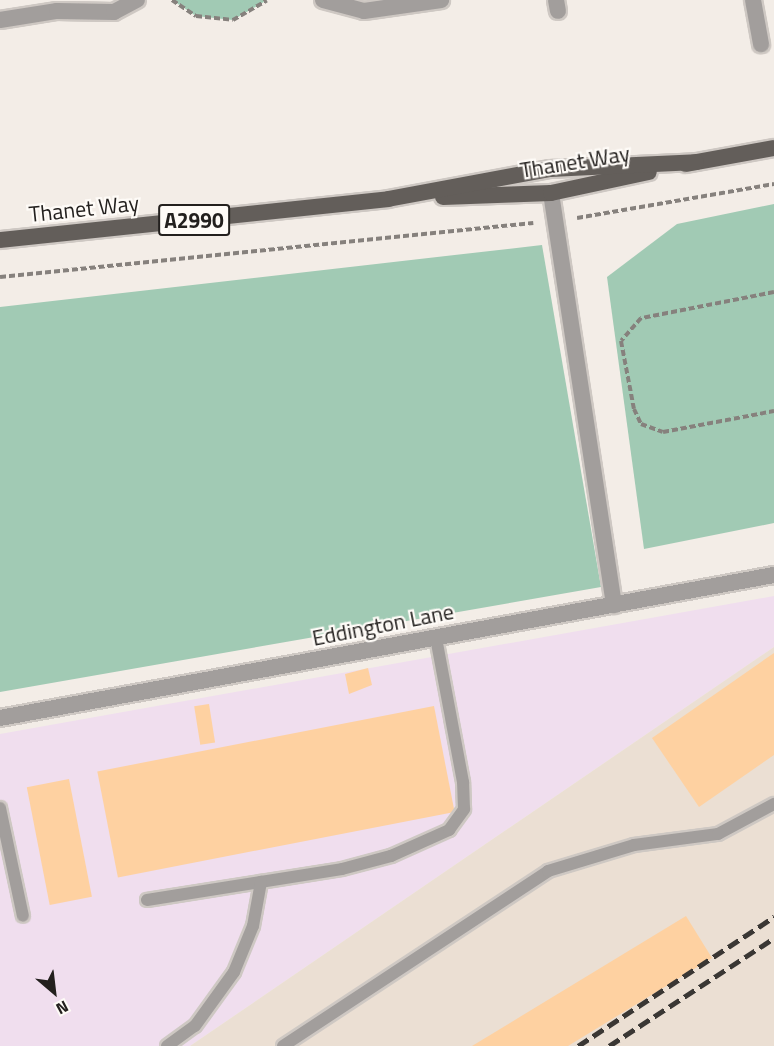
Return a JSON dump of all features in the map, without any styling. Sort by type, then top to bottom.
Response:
[{"type":"main road","name":"Thanet Way","points":[[0,240],[388,199],[551,193],[774,148]]},
{"type":"main road","name":"Thanet Way","points":[[388,199],[550,169],[696,162]]},
{"type":"street","points":[[0,20],[57,11],[114,12],[137,0]]},
{"type":"street","points":[[323,0],[364,11],[441,0]]},
{"type":"street","points":[[753,0],[768,42]]},
{"type":"street","points":[[551,193],[614,605]]},
{"type":"street","name":"Eddington Lane","points":[[0,718],[774,575]]},
{"type":"lane","points":[[147,900],[342,869],[391,856],[449,830],[464,809],[463,782],[436,638]]},
{"type":"lane","points":[[283,1046],[548,871],[634,845],[718,834],[774,804]]},
{"type":"lane","points":[[0,808],[23,916]]},
{"type":"lane","points":[[167,1046],[195,1026],[234,972],[253,926],[261,882]]},
{"type":"path","points":[[172,0],[196,16],[216,20],[241,17],[267,0]]},
{"type":"path","points":[[0,277],[459,228],[557,221],[774,184]]},
{"type":"path","points":[[774,292],[641,318],[621,341],[634,409],[641,424],[663,432],[774,411]]},
{"type":"shaded area","points":[[774,596],[774,647],[190,1046],[0,1046],[0,734]]},
{"type":"shaded area","points":[[774,647],[774,1046],[190,1046]]},
{"type":"green space","points":[[172,0],[267,0],[233,20],[196,16]]},
{"type":"green space","points":[[774,204],[774,523],[644,549],[607,277],[677,224]]},
{"type":"green space","points":[[542,245],[601,587],[0,692],[0,307]]},
{"type":"building","points":[[774,653],[774,755],[699,807],[652,738]]},
{"type":"building","points":[[368,668],[372,685],[349,694],[345,674]]},
{"type":"building","points":[[209,704],[215,743],[200,745],[194,706]]},
{"type":"building","points":[[434,706],[455,812],[118,877],[97,771]]},
{"type":"building","points":[[69,779],[92,897],[50,905],[27,787]]},
{"type":"building","points":[[686,916],[712,958],[568,1046],[472,1046]]},
{"type":"railway","points":[[578,1046],[774,917]]},
{"type":"railway","points":[[609,1046],[774,938]]}]
